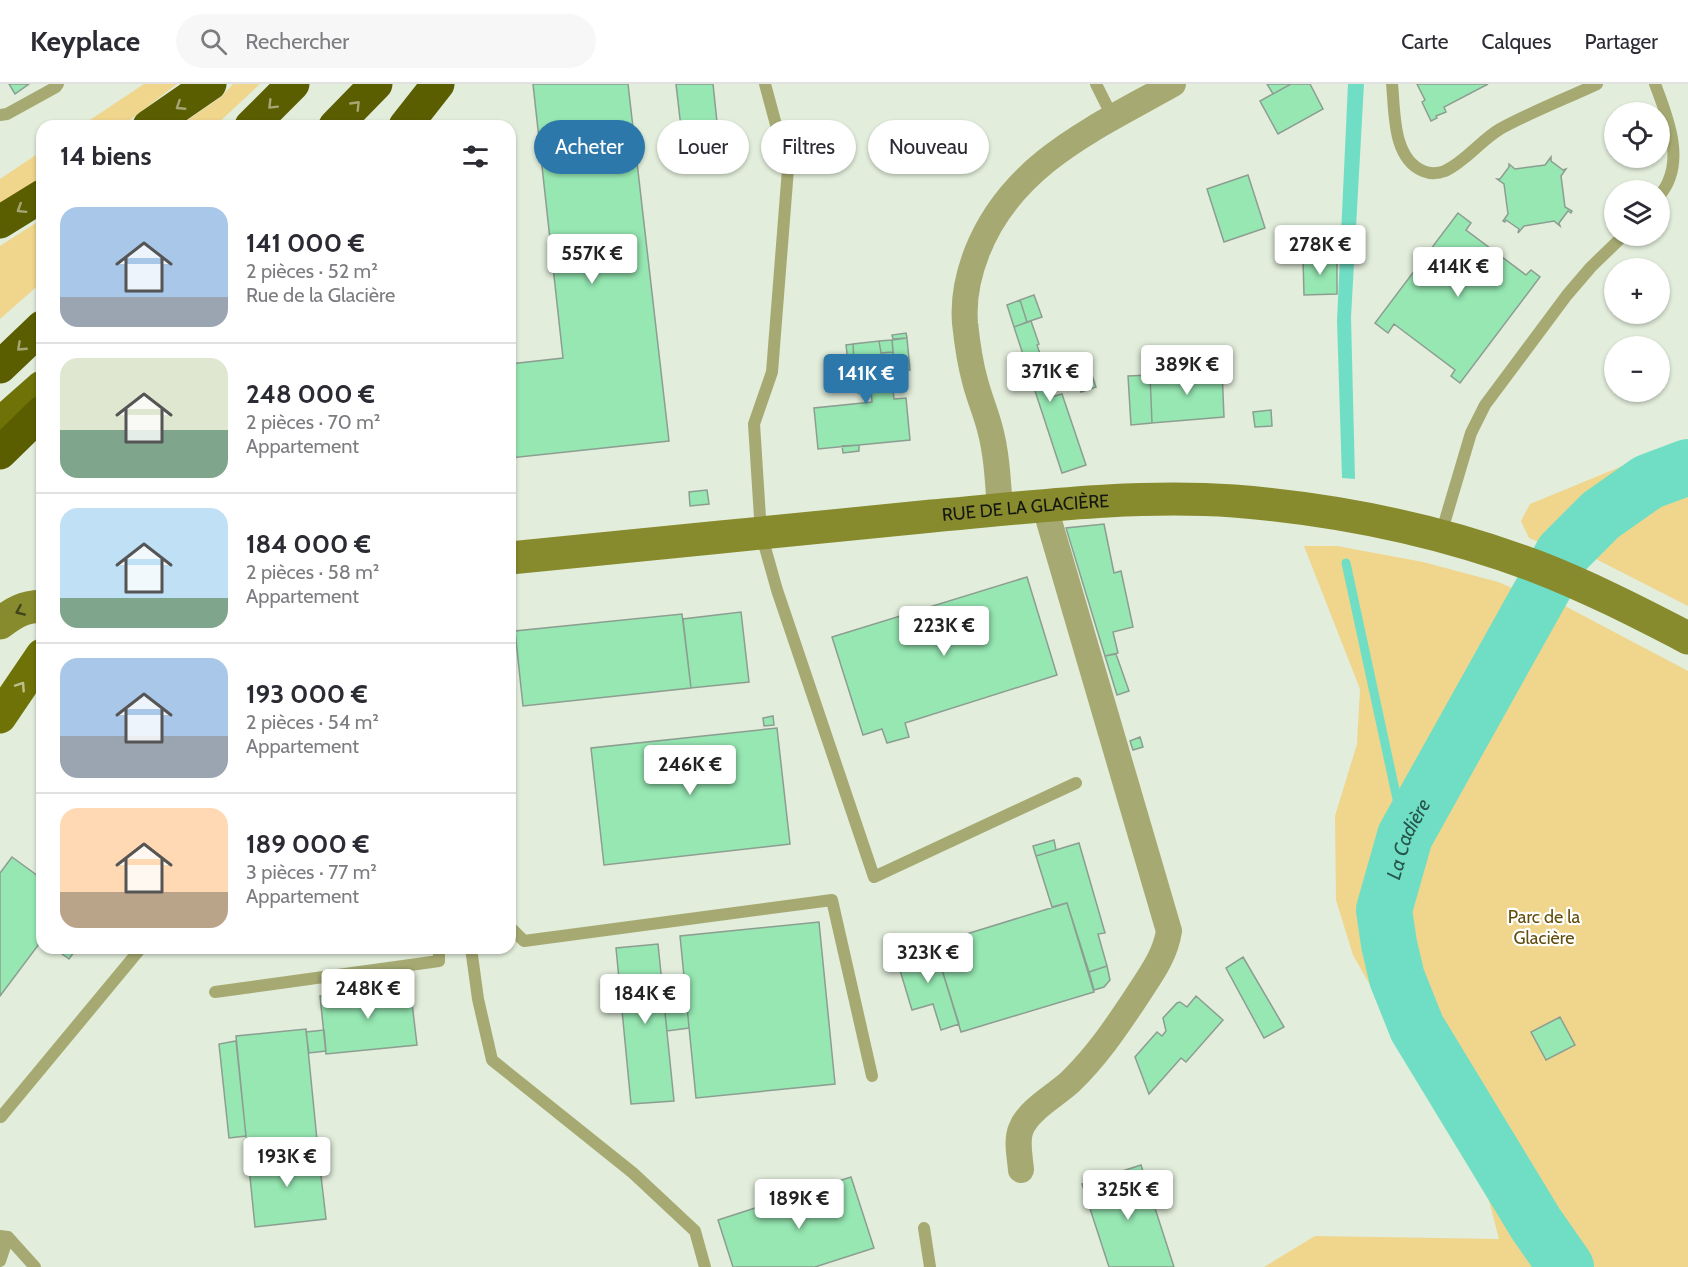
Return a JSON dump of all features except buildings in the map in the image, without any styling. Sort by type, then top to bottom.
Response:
[{"type":"highway","points":[[158,120],[210,84]]},
{"type":"highway","points":[[257,120],[293,84]]},
{"type":"highway","points":[[341,120],[376,84]]},
{"type":"highway","points":[[410,120],[438,84]]},
{"type":"highway","points":[[0,222],[36,200]]},
{"type":"highway","points":[[0,367],[36,333]]},
{"type":"highway","points":[[0,453],[36,418]]},
{"type":"main road","points":[[0,424],[36,392]]},
{"type":"main road","points":[[0,717],[36,664]]},
{"type":"street","points":[[1000,510],[995,451],[990,427],[974,380],[965,322],[964,294],[983,237],[999,210],[1020,183],[1067,144],[1173,84]]},
{"type":"street","name":"RUE DE LA GLACIÈRE","points":[[516,557],[1044,504],[1149,498],[1234,501],[1322,512],[1387,524],[1478,547],[1571,581],[1688,638]]},
{"type":"street","points":[[1021,1170],[1018,1141],[1021,1127],[1100,1051],[1159,962],[1167,944],[1169,931],[1044,504]]},
{"type":"street","points":[[0,623],[13,613],[26,607],[36,606]]},
{"type":"lane","points":[[0,115],[7,114],[58,84]]},
{"type":"lane","points":[[765,84],[788,169],[772,372],[754,424],[761,532],[777,590],[873,877],[1076,783]]},
{"type":"lane","points":[[1096,84],[1113,118]]},
{"type":"lane","points":[[1392,84],[1397,136],[1403,151],[1410,163],[1432,174],[1444,171],[1459,162],[1486,138],[1502,129],[1597,84]]},
{"type":"lane","points":[[1655,84],[1670,124],[1673,144],[1669,180]]},
{"type":"lane","points":[[1440,537],[1471,433],[1485,405],[1568,295],[1591,267],[1613,246]]},
{"type":"lane","points":[[516,933],[524,941],[832,900],[872,1076]]},
{"type":"lane","points":[[1,1117],[136,954]]},
{"type":"lane","points":[[215,992],[439,961],[439,954]]},
{"type":"lane","points":[[472,954],[478,999],[492,1060],[633,1173],[695,1231],[705,1267]]},
{"type":"lane","points":[[924,1228],[930,1267]]},
{"type":"lane","points":[[0,1261],[4,1237]]},
{"type":"lane","points":[[4,1237],[35,1267]]},
{"type":"green space","points":[[144,84],[177,84],[130,120],[90,120]]},
{"type":"green space","points":[[233,84],[260,84],[221,120],[188,120],[221,97]]},
{"type":"green space","points":[[36,155],[36,182],[0,204],[0,179]]},
{"type":"green space","points":[[36,223],[36,287],[0,319],[0,246]]},
{"type":"green space","points":[[1688,439],[1688,606],[1588,555],[1580,560],[1529,538],[1521,521],[1530,504]]},
{"type":"green space","name":"Parc de la Glacière","points":[[1304,546],[1337,546],[1423,562],[1498,582],[1517,590],[1525,585],[1562,601],[1563,605],[1688,671],[1688,1267],[1264,1267],[1315,1236],[1499,1239],[1486,1189],[1353,955],[1336,900],[1335,816],[1357,744],[1360,689]]},
{"type":"water","points":[[1348,84],[1364,84],[1351,317],[1355,479],[1342,478],[1337,321]]},
{"type":"waterway","name":"La Cadière","points":[[1566,1267],[1536,1224],[1417,1028],[1397,978],[1384,910],[1405,836],[1563,553],[1601,515],[1648,482],[1688,467]]},
{"type":"waterway","points":[[1346,563],[1405,836]]}]
